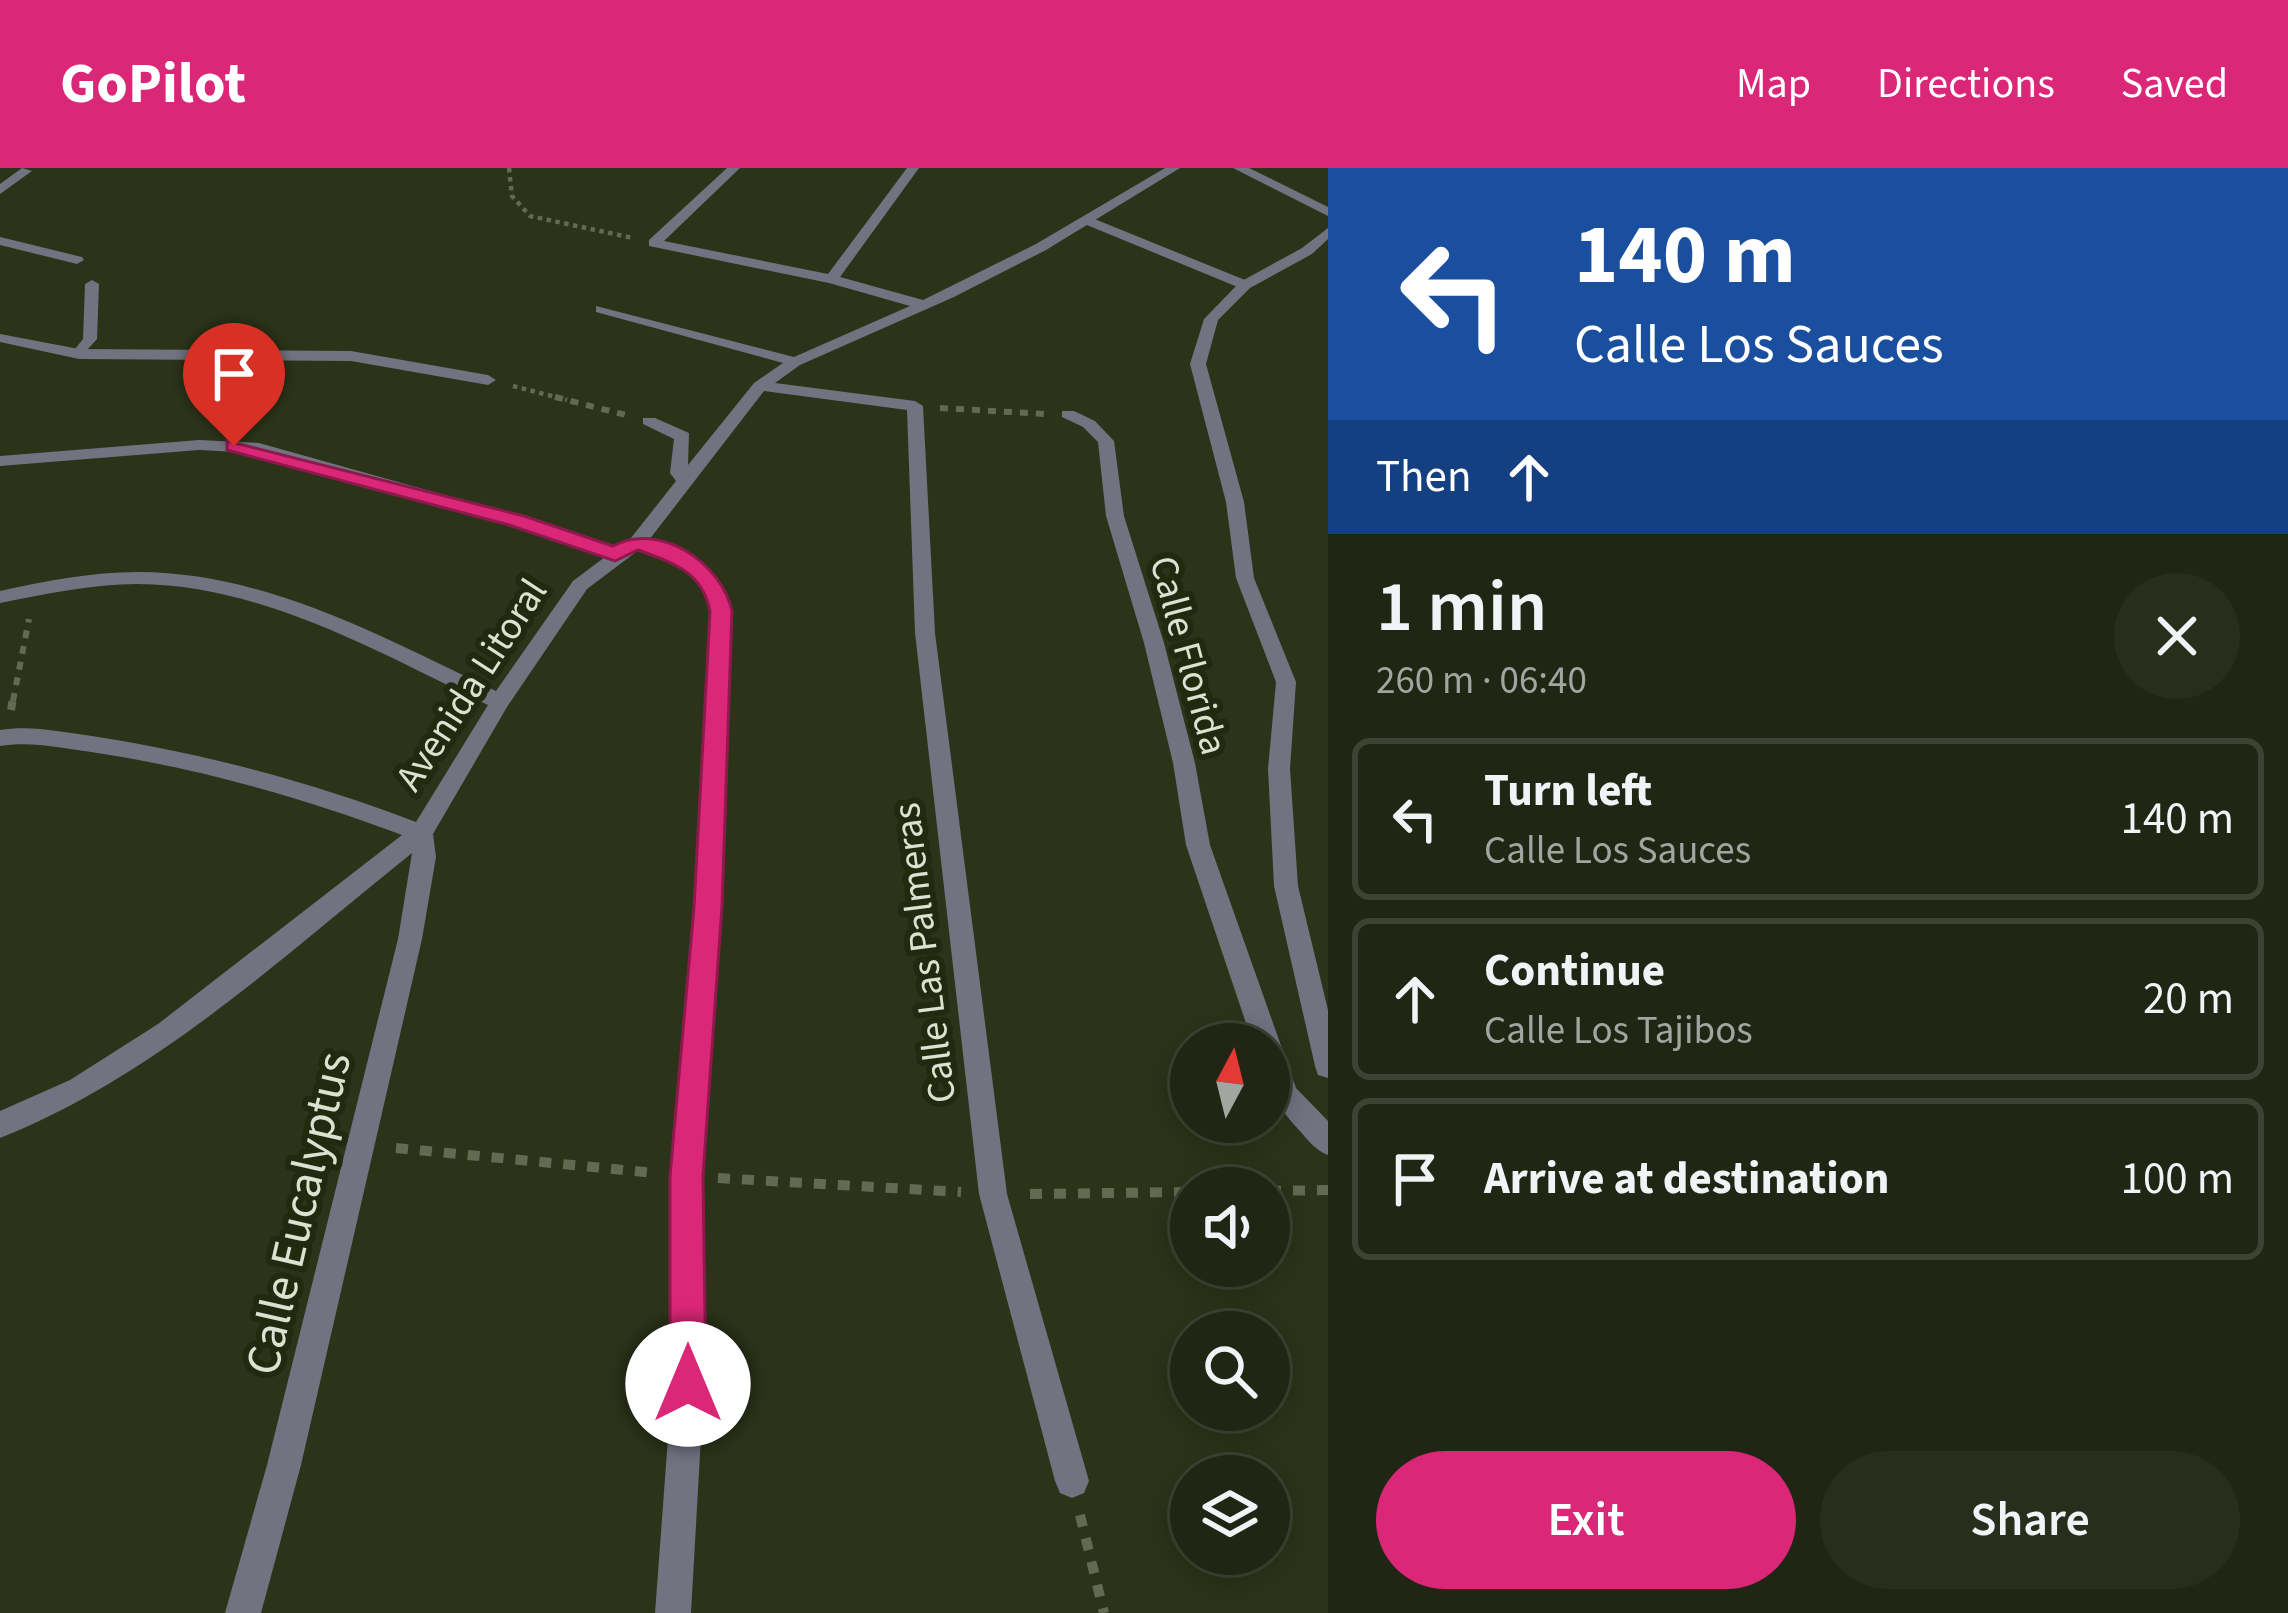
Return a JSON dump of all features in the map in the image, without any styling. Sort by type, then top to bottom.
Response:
[{"type":"street","points":[[654,243],[734,168]]},
{"type":"street","points":[[831,279],[914,168]]},
{"type":"street","name":"Avenida Litoral","points":[[0,1125],[80,1089],[166,1032],[421,833],[500,702],[580,585],[626,548],[760,386],[795,362],[923,305],[1087,220],[1174,168]]},
{"type":"street","points":[[1240,168],[1328,212]]},
{"type":"street","points":[[0,190],[26,171]]},
{"type":"street","points":[[1087,220],[1245,285]]},
{"type":"street","points":[[1328,232],[1307,251],[1245,285],[1211,319],[1198,364],[1235,502],[1244,578],[1286,682],[1280,769],[1286,886],[1328,1066]]},
{"type":"street","points":[[0,241],[77,260]]},
{"type":"street","points":[[654,243],[831,279],[923,305]]},
{"type":"street","points":[[80,354],[90,339],[92,284]]},
{"type":"street","points":[[601,309],[795,362]]},
{"type":"street","points":[[0,355],[8,341],[80,354],[351,356],[488,380]]},
{"type":"street","points":[[760,386],[914,406]]},
{"type":"street","name":"Calle Las Palmeras","points":[[914,406],[925,633],[993,1194],[1072,1481]]},
{"type":"street","name":"Calle Florida","points":[[1068,414],[1089,424],[1106,441],[1115,516],[1154,643],[1184,763],[1198,844],[1259,1023]]},
{"type":"street","points":[[649,421],[683,437],[680,473],[686,481]]},
{"type":"street","points":[[0,461],[199,445],[259,448],[626,548],[670,552],[707,574],[716,587],[721,611],[708,907],[687,1176],[688,1384],[673,1613]]},
{"type":"street","points":[[0,597],[35,588],[148,578],[185,578],[244,589],[316,616],[500,702]]},
{"type":"street","points":[[3,737],[150,751],[342,802],[421,833]]},
{"type":"street","name":"Calle Eucalyptus","points":[[243,1613],[284,1466],[410,939],[424,856],[421,833]]},
{"type":"street","name":"Calle Florida","points":[[1290,1100],[1328,1141]]},
{"type":"path","points":[[508,168],[512,196],[530,216],[654,243]]},
{"type":"path","points":[[488,380],[649,421]]},
{"type":"path","points":[[914,406],[1068,414]]},
{"type":"path","points":[[3,737],[35,588]]},
{"type":"path","points":[[358,1144],[687,1176],[993,1194],[1170,1192]]},
{"type":"path","points":[[1290,1191],[1328,1190]]},
{"type":"path","points":[[1072,1481],[1104,1613]]},
{"type":"route","points":[[234,446],[259,448],[517,520],[615,554],[637,542],[692,562],[716,587],[721,611],[708,907],[687,1176],[688,1384]]}]
